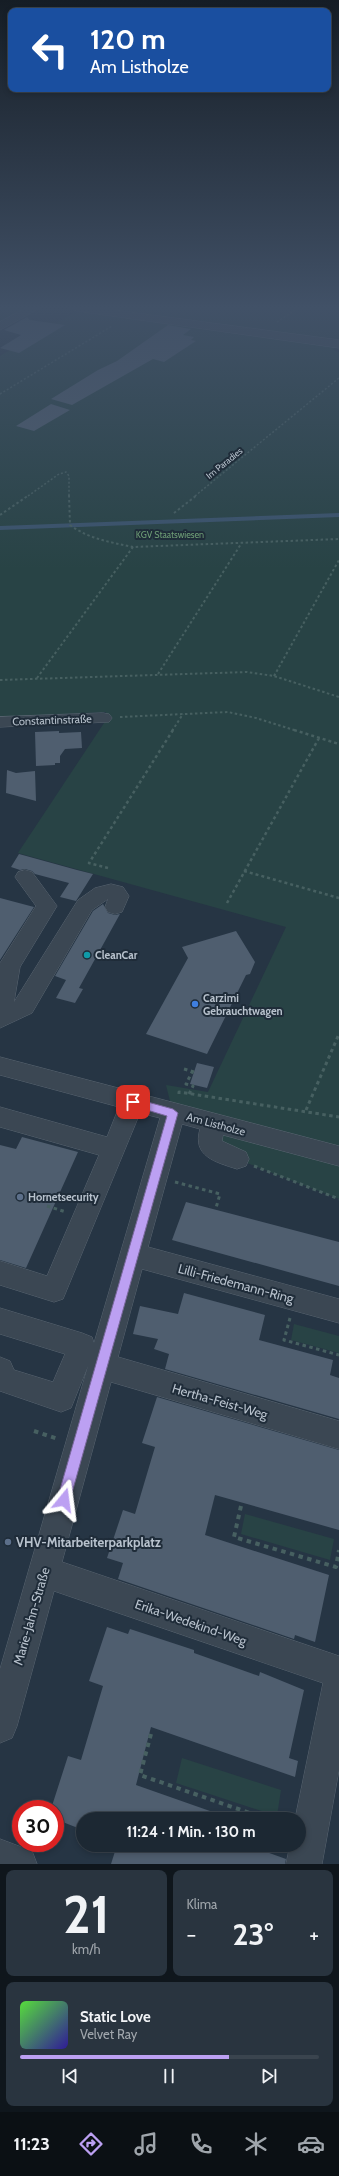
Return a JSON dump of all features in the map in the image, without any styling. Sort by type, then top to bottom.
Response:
[{"type":"street","name":"Constantinstraße","points":[[0,722],[104,718]]},
{"type":"street","points":[[0,1019],[9,966],[47,906],[25,877]]},
{"type":"street","points":[[0,1019],[24,1007],[85,905],[100,894],[110,891],[116,892],[119,896],[115,908]]},
{"type":"street","name":"Am Listholze","points":[[0,1066],[133,1102],[175,1106],[214,1124],[339,1156]]},
{"type":"street","points":[[0,1273],[54,1290],[133,1102]]},
{"type":"street","name":"Marie-Jahn-Straße","points":[[0,1726],[175,1106]]},
{"type":"street","points":[[0,1118],[114,1149]]},
{"type":"street","points":[[214,1124],[210,1146],[237,1159]]},
{"type":"street","name":"Lilli-Friedemann-Ring","points":[[133,1255],[339,1311]]},
{"type":"street","points":[[0,1321],[82,1346],[61,1398],[5,1380],[0,1370]]},
{"type":"street","name":"Hertha-Feist-Weg","points":[[102,1366],[339,1435]]},
{"type":"street","name":"Erika-Wedekind-Weg","points":[[44,1572],[339,1672]]},
{"type":"street","points":[[304,1864],[339,1682]]},
{"type":"street","points":[[0,1857],[19,1864]]},
{"type":"path","name":"Im Paradies","points":[[174,513],[318,395]]},
{"type":"path","points":[[0,515],[59,474],[66,472],[69,476],[70,525],[81,533],[100,540],[133,547],[339,539]]},
{"type":"path","points":[[158,674],[242,543]]},
{"type":"path","points":[[37,678],[133,547]]},
{"type":"path","points":[[274,676],[339,560]]},
{"type":"path","points":[[0,680],[234,672],[274,676],[339,697]]},
{"type":"path","points":[[104,718],[228,712],[256,718],[339,744]]},
{"type":"path","points":[[108,868],[89,863],[183,714]]},
{"type":"path","points":[[227,903],[319,738]]},
{"type":"path","points":[[244,871],[339,898]]},
{"type":"path","points":[[306,1110],[339,1034]]},
{"type":"path","points":[[184,1069],[193,1072],[186,1084],[193,1086],[189,1094]]},
{"type":"path","points":[[175,1106],[180,1092],[306,1110],[339,1117]]},
{"type":"path","points":[[237,1159],[339,1199]]},
{"type":"path","points":[[167,1180],[220,1194],[216,1208]]},
{"type":"path","points":[[290,1317],[284,1340],[339,1355]]},
{"type":"path","points":[[241,1506],[234,1536],[336,1567],[339,1550]]},
{"type":"path","points":[[151,1734],[140,1775],[247,1812]]},
{"type":"green space","name":"KGV Staatswiesen","points":[[0,395],[339,395],[339,1199],[242,1161],[210,1146],[213,1124],[173,1113],[166,1085],[208,1092],[286,927],[18,853],[106,720],[106,712],[0,717]]},
{"type":"green space","points":[[294,1324],[339,1336],[339,1353],[291,1340]]},
{"type":"green space","points":[[245,1514],[334,1539],[330,1560],[241,1534]]},
{"type":"green space","points":[[182,1758],[281,1790],[278,1812],[265,1812],[176,1783]]},
{"type":"building","points":[[58,395],[90,395],[72,405],[51,399]]},
{"type":"building","points":[[51,404],[70,410],[34,431],[16,426]]},
{"type":"building","points":[[59,731],[59,733],[81,732],[82,748],[65,749],[60,756],[60,763],[55,763],[55,765],[36,766],[35,732]]},
{"type":"building","points":[[7,770],[16,773],[35,771],[36,801],[6,793]]},
{"type":"building","points":[[19,854],[93,874],[76,901],[60,897],[69,883],[35,874],[32,871],[25,869],[20,870],[11,867]]},
{"type":"building","points":[[0,898],[34,907],[0,960]]},
{"type":"building","name":"CleanCar","points":[[103,904],[108,913],[115,915],[120,914],[79,988],[83,989],[75,1003],[56,998],[66,980],[55,976],[93,911]]},
{"type":"building","points":[[236,931],[255,962],[250,974],[246,975],[207,1054],[146,1034],[188,958],[182,947]]},
{"type":"building","points":[[197,1063],[214,1067],[207,1088],[190,1084]]},
{"type":"building","points":[[22,1137],[78,1152],[26,1268],[0,1260],[0,1145],[16,1149]]},
{"type":"building","points":[[186,1202],[339,1242],[339,1286],[172,1240]]},
{"type":"building","points":[[184,1293],[265,1315],[259,1340],[333,1360],[330,1375],[339,1378],[339,1419],[165,1369],[169,1354],[154,1349],[158,1339],[133,1334],[140,1306],[178,1314]]},
{"type":"building","points":[[157,1397],[339,1450],[339,1530],[215,1495],[205,1535],[329,1575],[315,1642],[295,1635],[294,1639],[118,1579],[123,1563],[107,1558],[123,1510],[135,1514],[155,1447],[142,1443]]},
{"type":"building","points":[[107,1627],[128,1634],[130,1629],[194,1650],[194,1653],[259,1676],[260,1672],[304,1690],[289,1758],[298,1761],[295,1777],[151,1727],[136,1785],[213,1812],[76,1812],[76,1827],[64,1823],[64,1800],[54,1800],[68,1756],[81,1760],[103,1686],[89,1681]]},
{"type":"building","points":[[115,1852],[266,1852],[286,1859],[285,1864],[111,1864]]},
{"type":"waterway","points":[[0,528],[339,515]]},
{"type":"place","name":"CleanCar","points":[[87,955]]},
{"type":"place","name":"Carzimi Gebrauchtwagen","points":[[195,1004]]},
{"type":"place","name":"Hornetsecurity","points":[[20,1197]]},
{"type":"place","name":"VHV-Mitarbeiterparkplatz","points":[[8,1542]]},
{"type":"route","points":[[64,1500],[173,1113],[133,1102]]}]
